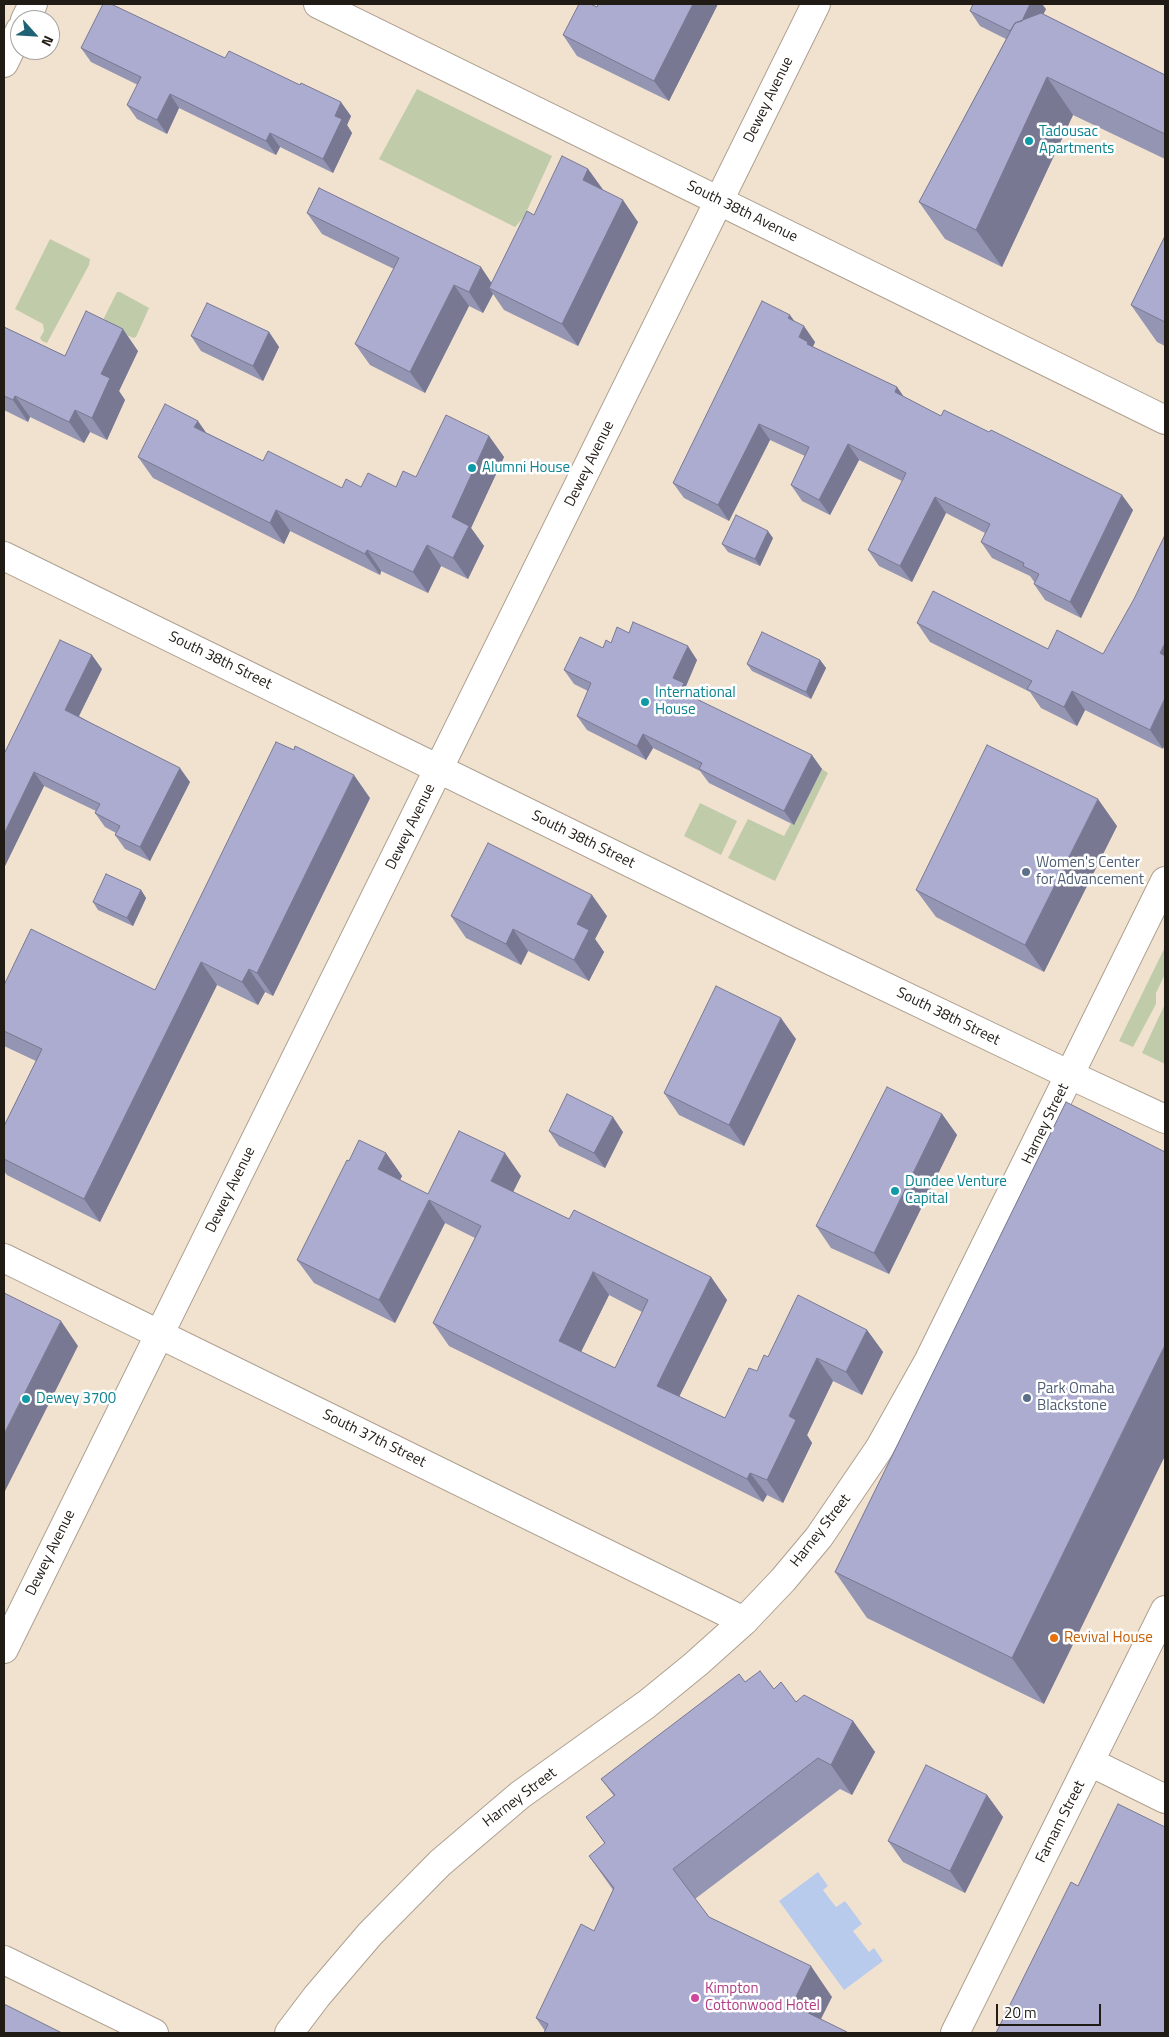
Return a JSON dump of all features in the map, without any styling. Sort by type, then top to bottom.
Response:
[{"type":"street","name":"South 38th Avenue","points":[[318,4],[1165,420]]},
{"type":"street","name":"Dewey Avenue","points":[[4,1649],[816,4]]},
{"type":"street","points":[[4,63],[10,51]]},
{"type":"street","name":"South 38th Street","points":[[4,556],[812,952],[1165,1119]]},
{"type":"street","name":"Harney Street","points":[[289,2033],[317,1996],[370,1934],[440,1863],[520,1795],[647,1704],[696,1664],[744,1621],[783,1580],[819,1536],[879,1449],[929,1360],[1165,881]]},
{"type":"street","name":"South 37th Street","points":[[4,1258],[744,1621]]},
{"type":"street","name":"Farnam Street","points":[[955,2033],[1165,1610]]},
{"type":"street","points":[[1090,1762],[1165,1799]]},
{"type":"street","points":[[4,1960],[154,2033]]},
{"type":"green space","points":[[417,89],[552,156],[524,217],[515,227],[379,159]]},
{"type":"green space","points":[[50,239],[90,259],[89,265],[47,343],[40,338],[44,331],[43,324],[15,309]]},
{"type":"green space","points":[[117,292],[149,308],[136,337],[133,338],[102,322]]},
{"type":"green space","points":[[822,769],[828,773],[775,881],[728,858],[748,819],[784,836],[791,823],[794,825]]},
{"type":"green space","points":[[700,803],[737,821],[721,855],[684,836]]},
{"type":"green space","points":[[1165,947],[1165,974],[1156,993],[1156,1004],[1133,1047],[1119,1041]]},
{"type":"green space","points":[[1165,1004],[1165,1064],[1142,1053]]},
{"type":"water","points":[[818,1872],[828,1886],[823,1890],[836,1907],[845,1901],[862,1924],[853,1931],[869,1952],[874,1948],[883,1961],[844,1990],[779,1901]]},
{"type":"building","points":[[103,4],[111,4],[225,58],[229,51],[300,85],[301,83],[341,102],[335,116],[342,119],[323,159],[270,133],[266,141],[170,94],[157,120],[127,105],[141,77],[81,48]]},
{"type":"building","points":[[579,4],[590,4],[597,7],[598,4],[693,4],[654,81],[563,35]]},
{"type":"building","points":[[973,4],[1030,4],[1022,21],[1015,23],[1010,31],[970,11]]},
{"type":"building","points":[[1041,13],[1165,75],[1165,134],[1047,77],[976,230],[919,202],[1015,23]]},
{"type":"building","points":[[562,156],[588,169],[583,180],[623,200],[562,324],[489,288],[527,211],[534,215]]},
{"type":"building","points":[[319,188],[481,267],[469,292],[454,285],[410,372],[355,344],[399,258],[307,213]]},
{"type":"building","points":[[1165,236],[1165,322],[1131,305]]},
{"type":"building","points":[[762,301],[790,315],[788,318],[804,326],[799,337],[808,342],[807,344],[897,387],[895,392],[941,416],[944,410],[989,432],[991,430],[1122,495],[1070,602],[1034,584],[1039,574],[1023,566],[1024,563],[981,542],[990,524],[935,497],[900,566],[868,550],[906,473],[848,444],[819,500],[791,485],[809,447],[759,424],[718,505],[673,483]]},
{"type":"building","points":[[207,303],[269,332],[253,366],[191,336]]},
{"type":"building","points":[[86,311],[123,329],[101,374],[110,378],[92,418],[75,410],[69,422],[15,396],[13,400],[4,396],[4,327],[65,356]]},
{"type":"building","points":[[165,404],[198,421],[194,427],[263,461],[268,451],[342,488],[346,479],[361,487],[368,473],[396,487],[403,471],[416,477],[446,415],[489,436],[452,517],[469,526],[453,558],[427,545],[413,572],[367,550],[365,554],[276,510],[270,523],[138,457]]},
{"type":"building","points":[[736,515],[768,531],[755,559],[722,544]]},
{"type":"building","points":[[1165,535],[1165,643],[1160,653],[1165,656],[1165,698],[1150,730],[1072,691],[1064,707],[1027,689],[1032,681],[917,623],[933,591],[1048,649],[1057,630],[1103,654],[1134,599]]},
{"type":"building","points":[[633,622],[688,646],[673,678],[684,683],[680,691],[812,755],[784,811],[699,769],[702,763],[643,734],[637,746],[577,716],[591,683],[564,670],[580,637],[603,648],[606,640],[611,643],[617,627],[629,633]]},
{"type":"building","points":[[762,632],[820,660],[806,692],[747,664]]},
{"type":"building","points":[[60,640],[92,655],[65,710],[180,768],[140,847],[115,835],[120,826],[95,813],[100,804],[34,772],[4,834],[4,754]]},
{"type":"building","points":[[276,742],[294,750],[295,746],[354,775],[257,973],[249,969],[242,982],[201,962],[84,1199],[4,1159],[4,1126],[42,1049],[4,1031],[4,985],[31,929],[155,990]]},
{"type":"building","name":"Women's Center for Advancement","points":[[987,745],[1098,799],[1025,945],[916,890]]},
{"type":"building","points":[[488,843],[592,895],[577,924],[589,930],[574,960],[513,929],[506,944],[451,916]]},
{"type":"building","points":[[106,874],[141,890],[127,918],[93,902]]},
{"type":"building","points":[[716,986],[781,1018],[729,1125],[664,1093]]},
{"type":"building","points":[[887,1087],[942,1114],[874,1253],[816,1226]]},
{"type":"building","points":[[567,1094],[613,1117],[594,1153],[549,1131]]},
{"type":"building","points":[[1066,1102],[1165,1152],[1165,1345],[1012,1658],[835,1572]]},
{"type":"building","points":[[459,1131],[505,1153],[491,1181],[569,1219],[574,1210],[711,1277],[657,1386],[725,1418],[749,1368],[757,1371],[764,1355],[768,1357],[798,1295],[867,1330],[846,1372],[817,1358],[789,1416],[796,1420],[767,1480],[750,1473],[747,1479],[433,1323],[481,1226],[429,1200],[379,1300],[297,1260],[359,1140],[386,1153],[378,1169],[428,1194]],"holes":[[[593,1272],[648,1300],[615,1368],[559,1341]]]},
{"type":"building","points":[[4,1293],[61,1321],[4,1434]]},
{"type":"building","points":[[760,1671],[774,1689],[781,1682],[796,1702],[804,1695],[853,1721],[831,1765],[818,1758],[673,1869],[709,1917],[811,1966],[792,2005],[847,2032],[544,2033],[548,2024],[536,2018],[581,1924],[594,1931],[614,1888],[589,1856],[605,1843],[586,1817],[615,1795],[601,1779],[739,1674],[745,1682]]},
{"type":"building","points":[[926,1765],[987,1795],[950,1871],[888,1841]]},
{"type":"building","points":[[1118,1804],[1165,1827],[1165,2033],[996,2033],[1071,1882],[1078,1886]]},
{"type":"building","points":[[4,2004],[62,2033],[4,2033]]},
{"type":"place","name":"Tadousac Apartments","points":[[1029,141]]},
{"type":"place","name":"Alumni House","points":[[472,468]]},
{"type":"place","name":"International House","points":[[645,702]]},
{"type":"place","name":"Women's Center for Advancement","points":[[1026,872]]},
{"type":"place","name":"Dundee Venture Capital","points":[[895,1191]]},
{"type":"place","name":"Park Omaha Blackstone","points":[[1027,1398]]},
{"type":"place","name":"Dewey 3700","points":[[26,1399]]},
{"type":"place","name":"Revival House","points":[[1054,1638]]},
{"type":"place","name":"Kimpton Cottonwood Hotel","points":[[695,1998]]}]
